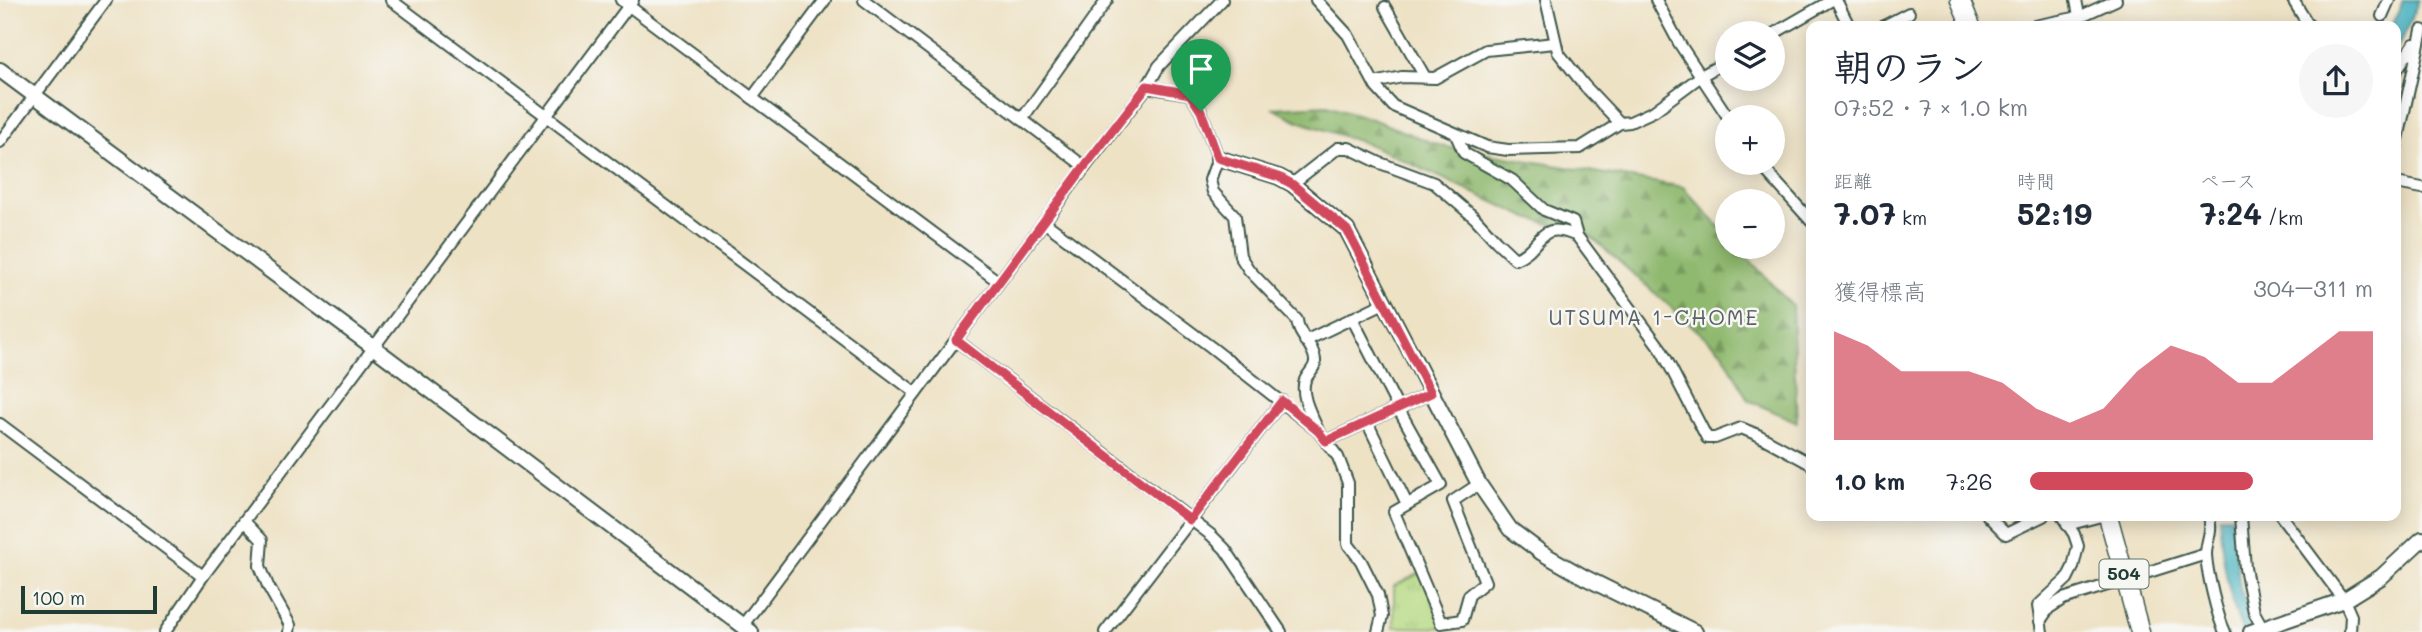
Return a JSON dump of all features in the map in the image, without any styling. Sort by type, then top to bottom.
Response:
[{"type":"highway","points":[[1960,0],[1968,21]]},
{"type":"highway","name":"504","points":[[2109,521],[2140,632]]},
{"type":"street","points":[[0,142],[106,0]]},
{"type":"street","points":[[391,0],[916,393]]},
{"type":"street","points":[[752,98],[825,0]]},
{"type":"street","points":[[864,0],[1084,167]]},
{"type":"street","points":[[1022,119],[1107,0]]},
{"type":"street","points":[[0,70],[373,347],[744,630],[916,393],[1147,86],[1159,66],[1222,0]]},
{"type":"street","points":[[1316,0],[1348,35],[1385,100],[1393,106],[1487,147],[1508,150],[1580,148],[1620,123],[1630,122],[1654,111],[1715,68]]},
{"type":"street","points":[[1546,0],[1558,52],[1584,85],[1620,123]]},
{"type":"street","points":[[1656,0],[1679,43],[1720,105]]},
{"type":"street","points":[[1785,27],[1834,0],[1846,21]]},
{"type":"street","points":[[2076,0],[2080,21]]},
{"type":"street","points":[[2082,21],[2116,0]]},
{"type":"street","points":[[2293,0],[2306,21]]},
{"type":"street","points":[[2382,16],[2389,0]]},
{"type":"street","points":[[165,632],[203,576],[628,2],[999,282]]},
{"type":"street","points":[[1385,7],[1425,77]]},
{"type":"street","points":[[1894,21],[1909,13]]},
{"type":"street","points":[[2401,63],[2420,34]]},
{"type":"street","points":[[2401,124],[2420,34]]},
{"type":"street","points":[[1374,83],[1402,76],[1435,78],[1486,50],[1555,43]]},
{"type":"street","points":[[1147,86],[1190,94],[1201,111],[1218,158],[1210,180],[1213,192],[1235,216],[1240,256],[1297,320],[1298,330],[1316,358],[1315,367],[1307,376],[1303,388],[1318,431]]},
{"type":"street","points":[[1457,135],[1464,153],[1512,180],[1544,210],[1573,222],[1577,236],[1661,349],[1707,438],[1715,438],[1741,428],[1806,461]]},
{"type":"street","points":[[1292,184],[1338,148],[1349,148],[1434,183],[1475,218],[1515,259],[1524,255],[1544,233],[1559,230],[1577,236]]},
{"type":"street","points":[[1218,158],[1279,177],[1292,184],[1347,230],[1479,484],[1510,529],[1542,553],[1584,577],[1695,632]]},
{"type":"street","points":[[1770,175],[1806,215]]},
{"type":"street","points":[[2401,184],[2422,188]]},
{"type":"street","points":[[1044,222],[1318,431],[1338,457],[1346,474],[1348,544],[1361,561],[1378,595],[1382,616],[1378,632]]},
{"type":"street","points":[[1305,341],[1384,303]]},
{"type":"street","points":[[1352,318],[1441,485],[1394,512],[1441,623],[1462,620],[1469,595],[1485,582],[1453,501],[1479,484]]},
{"type":"street","points":[[956,340],[1211,535],[1225,549],[1281,632]]},
{"type":"street","points":[[1326,441],[1431,393]]},
{"type":"street","points":[[1105,632],[1282,401]]},
{"type":"street","points":[[1367,422],[1407,504]]},
{"type":"street","points":[[0,424],[203,576]]},
{"type":"street","points":[[244,521],[262,541],[260,566],[290,625],[289,632]]},
{"type":"street","points":[[1994,521],[2006,534],[2033,521]]},
{"type":"street","points":[[2041,627],[2038,606],[2062,584],[2073,567],[2078,546],[2074,534],[2064,521]]},
{"type":"street","points":[[2211,521],[2212,530],[2206,554],[2219,619],[2225,632]]},
{"type":"street","points":[[2241,521],[2245,568],[2260,631],[2344,600],[2381,577],[2422,539]]},
{"type":"street","points":[[2285,521],[2344,600],[2351,616],[2350,632]]},
{"type":"street","points":[[2041,627],[2049,608],[2063,599],[2206,554]]},
{"type":"green space","points":[[1327,105],[1441,146],[1683,187],[1715,222],[1715,259],[1749,259],[1792,306],[1797,422],[1748,400],[1723,353],[1589,235],[1528,218],[1373,146],[1301,122],[1272,108]]},
{"type":"green space","points":[[1422,572],[1450,628],[1394,627],[1394,586]]},
{"type":"water","points":[[2403,0],[2419,0],[2401,41],[2401,21],[2394,21]]},
{"type":"water","points":[[2220,521],[2232,521],[2240,588],[2256,632],[2243,632],[2233,604]]},
{"type":"district","name":"UTSUMA 1-CHOME","points":[[1654,318]]},
{"type":"route","points":[[1147,86],[1190,94],[1201,111],[1218,158],[1279,177],[1292,184],[1347,230],[1431,393],[1326,441],[1282,401],[1190,520],[956,340],[1147,86]]}]
